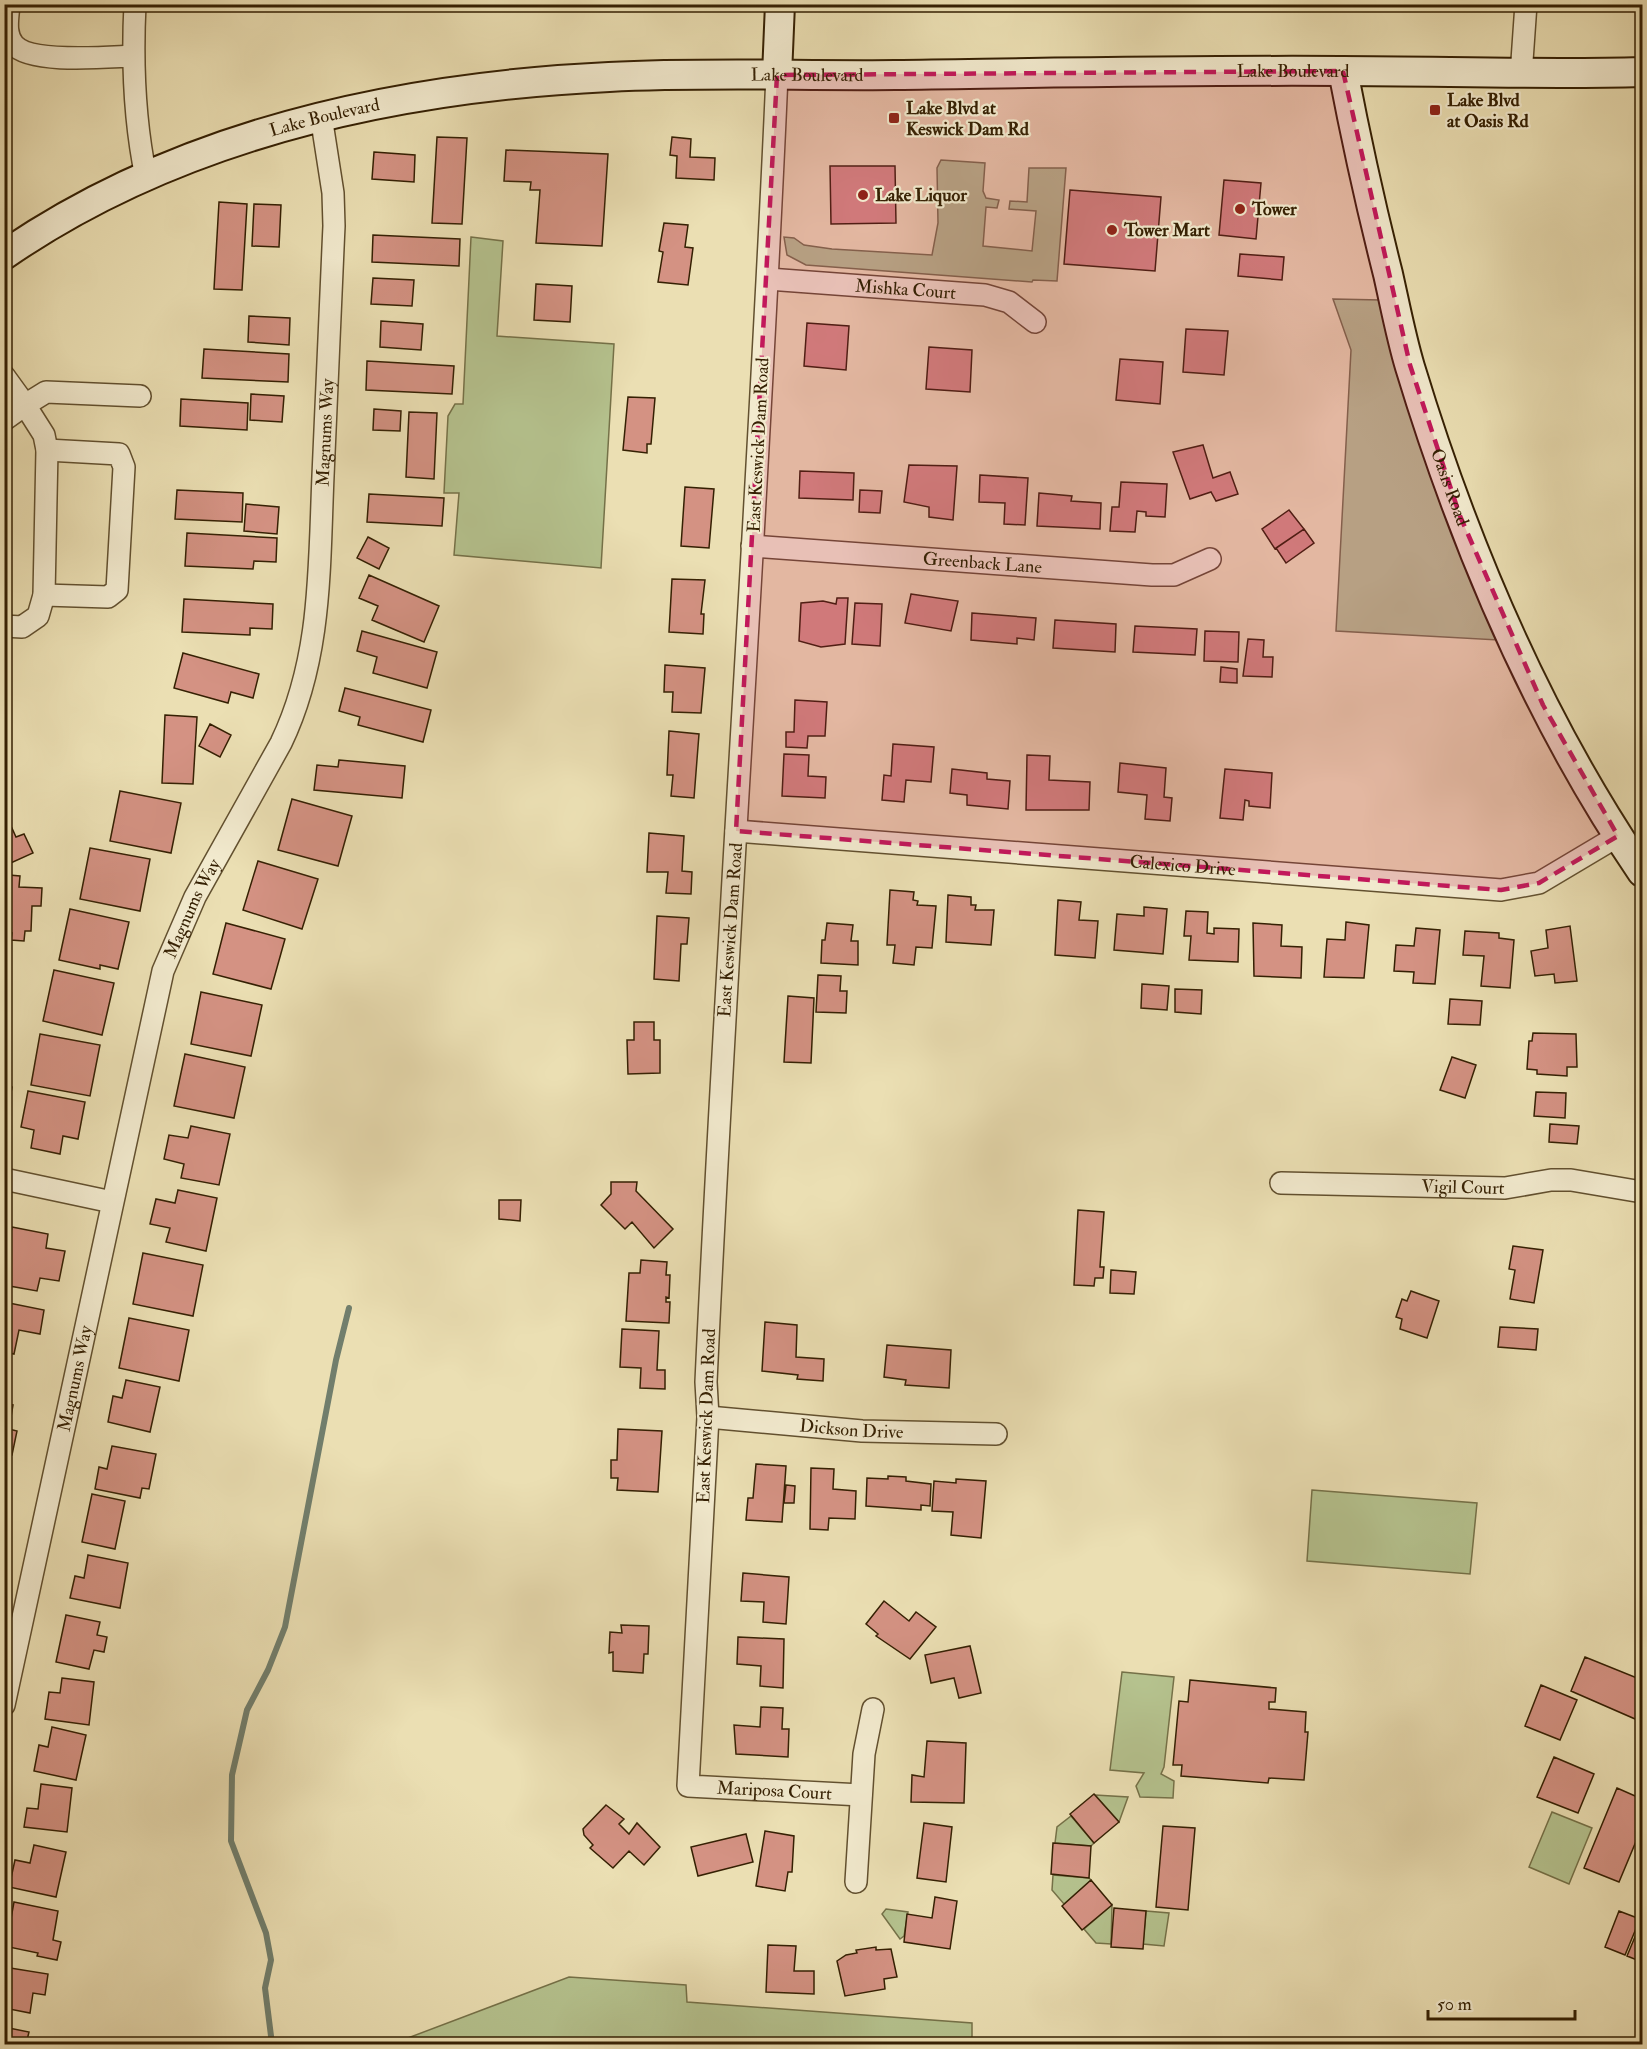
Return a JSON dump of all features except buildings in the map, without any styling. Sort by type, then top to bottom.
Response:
[{"type":"main road","points":[[777,75],[780,4]]},
{"type":"main road","name":"Lake Boulevard","points":[[4,255],[85,207],[146,177],[234,142],[321,116],[404,97],[476,88],[610,76],[1343,71],[1521,75],[1642,72]]},
{"type":"main road","name":"Oasis Road","points":[[1343,71],[1410,365],[1460,516],[1487,584],[1534,686],[1570,756],[1642,872]]},
{"type":"street","points":[[9,4],[7,34],[14,45],[28,54],[70,57],[133,56]]},
{"type":"street","points":[[135,4],[133,56],[138,140],[146,177]]},
{"type":"street","points":[[1521,75],[1526,4]]},
{"type":"street","name":"East Keswick Dam Road","points":[[688,1786],[708,1417],[706,1382],[718,1121],[768,279],[777,75]]},
{"type":"street","name":"Magnums Way","points":[[4,1705],[148,1033],[169,954],[195,897],[281,743],[296,710],[308,672],[318,604],[334,226],[333,193],[321,116]]},
{"type":"street","name":"Mishka Court","points":[[768,279],[985,295],[1009,302],[1035,322]]},
{"type":"street","points":[[4,376],[44,435],[47,450],[44,595],[38,616],[22,627],[4,626]]},
{"type":"street","points":[[4,420],[46,392],[140,396]]},
{"type":"street","points":[[44,595],[108,597],[117,590],[124,467],[119,454],[47,450]]},
{"type":"street","name":"Greenback Lane","points":[[752,546],[1174,575],[1210,559]]},
{"type":"street","name":"Calexico Drive","points":[[736,831],[1495,890],[1517,889],[1539,883],[1618,836]]},
{"type":"street","points":[[4,1179],[112,1202]]},
{"type":"street","name":"Vigil Court","points":[[1281,1183],[1505,1188],[1551,1180],[1571,1180],[1642,1192]]},
{"type":"street","name":"Dickson Drive","points":[[708,1417],[862,1431],[996,1434]]},
{"type":"street","points":[[856,1882],[864,1754],[873,1709]]},
{"type":"street","name":"Mariposa Court","points":[[688,1786],[861,1795]]},
{"type":"highlighted area","points":[[1343,71],[1410,365],[1460,516],[1543,705],[1618,836],[1539,883],[1501,890],[736,831],[777,75]]},
{"type":"green space","points":[[941,160],[985,163],[983,191],[986,198],[999,200],[997,208],[986,207],[983,246],[1032,251],[1036,211],[1009,209],[1010,201],[1027,202],[1029,168],[1066,168],[1057,281],[1033,280],[1032,282],[806,265],[787,255],[784,237],[794,238],[804,245],[832,249],[932,255],[938,223],[937,168]]},
{"type":"green space","points":[[471,237],[503,241],[497,336],[614,344],[601,568],[454,555],[459,493],[444,493],[448,416],[455,404],[463,404]]},
{"type":"green space","points":[[1333,299],[1381,300],[1498,640],[1336,631],[1351,350]]},
{"type":"green space","points":[[1312,1490],[1477,1503],[1470,1574],[1307,1561]]},
{"type":"green space","points":[[1122,1672],[1174,1677],[1164,1767],[1161,1774],[1174,1781],[1173,1798],[1140,1797],[1136,1786],[1144,1773],[1110,1770]]},
{"type":"green space","points":[[1095,1795],[1128,1797],[1119,1822]]},
{"type":"green space","points":[[1552,1812],[1592,1828],[1569,1884],[1529,1867]]},
{"type":"green space","points":[[1071,1816],[1094,1843],[1091,1846],[1055,1843],[1057,1827]]},
{"type":"green space","points":[[1053,1875],[1091,1880],[1064,1904],[1052,1890]]},
{"type":"green space","points":[[1112,1905],[1111,1944],[1096,1943],[1084,1929]]},
{"type":"green space","points":[[886,1909],[908,1912],[904,1936],[900,1939],[882,1914]]},
{"type":"green space","points":[[1146,1911],[1169,1913],[1164,1946],[1143,1944]]},
{"type":"green space","points":[[569,1977],[686,1985],[687,2002],[972,2023],[972,2044],[392,2044]]},
{"type":"waterway","points":[[272,2044],[265,1988],[271,1960],[266,1933],[231,1841],[232,1775],[247,1710],[268,1670],[285,1627],[336,1360],[349,1308]]},
{"type":"place","name":"Lake Blvd at Oasis Rd","points":[[1435,110]]},
{"type":"place","name":"Lake Blvd at Keswick Dam Rd","points":[[894,118]]},
{"type":"place","name":"Lake Liquor","points":[[863,195]]},
{"type":"place","name":"Tower","points":[[1240,209]]},
{"type":"place","name":"Tower Mart","points":[[1112,230]]}]
